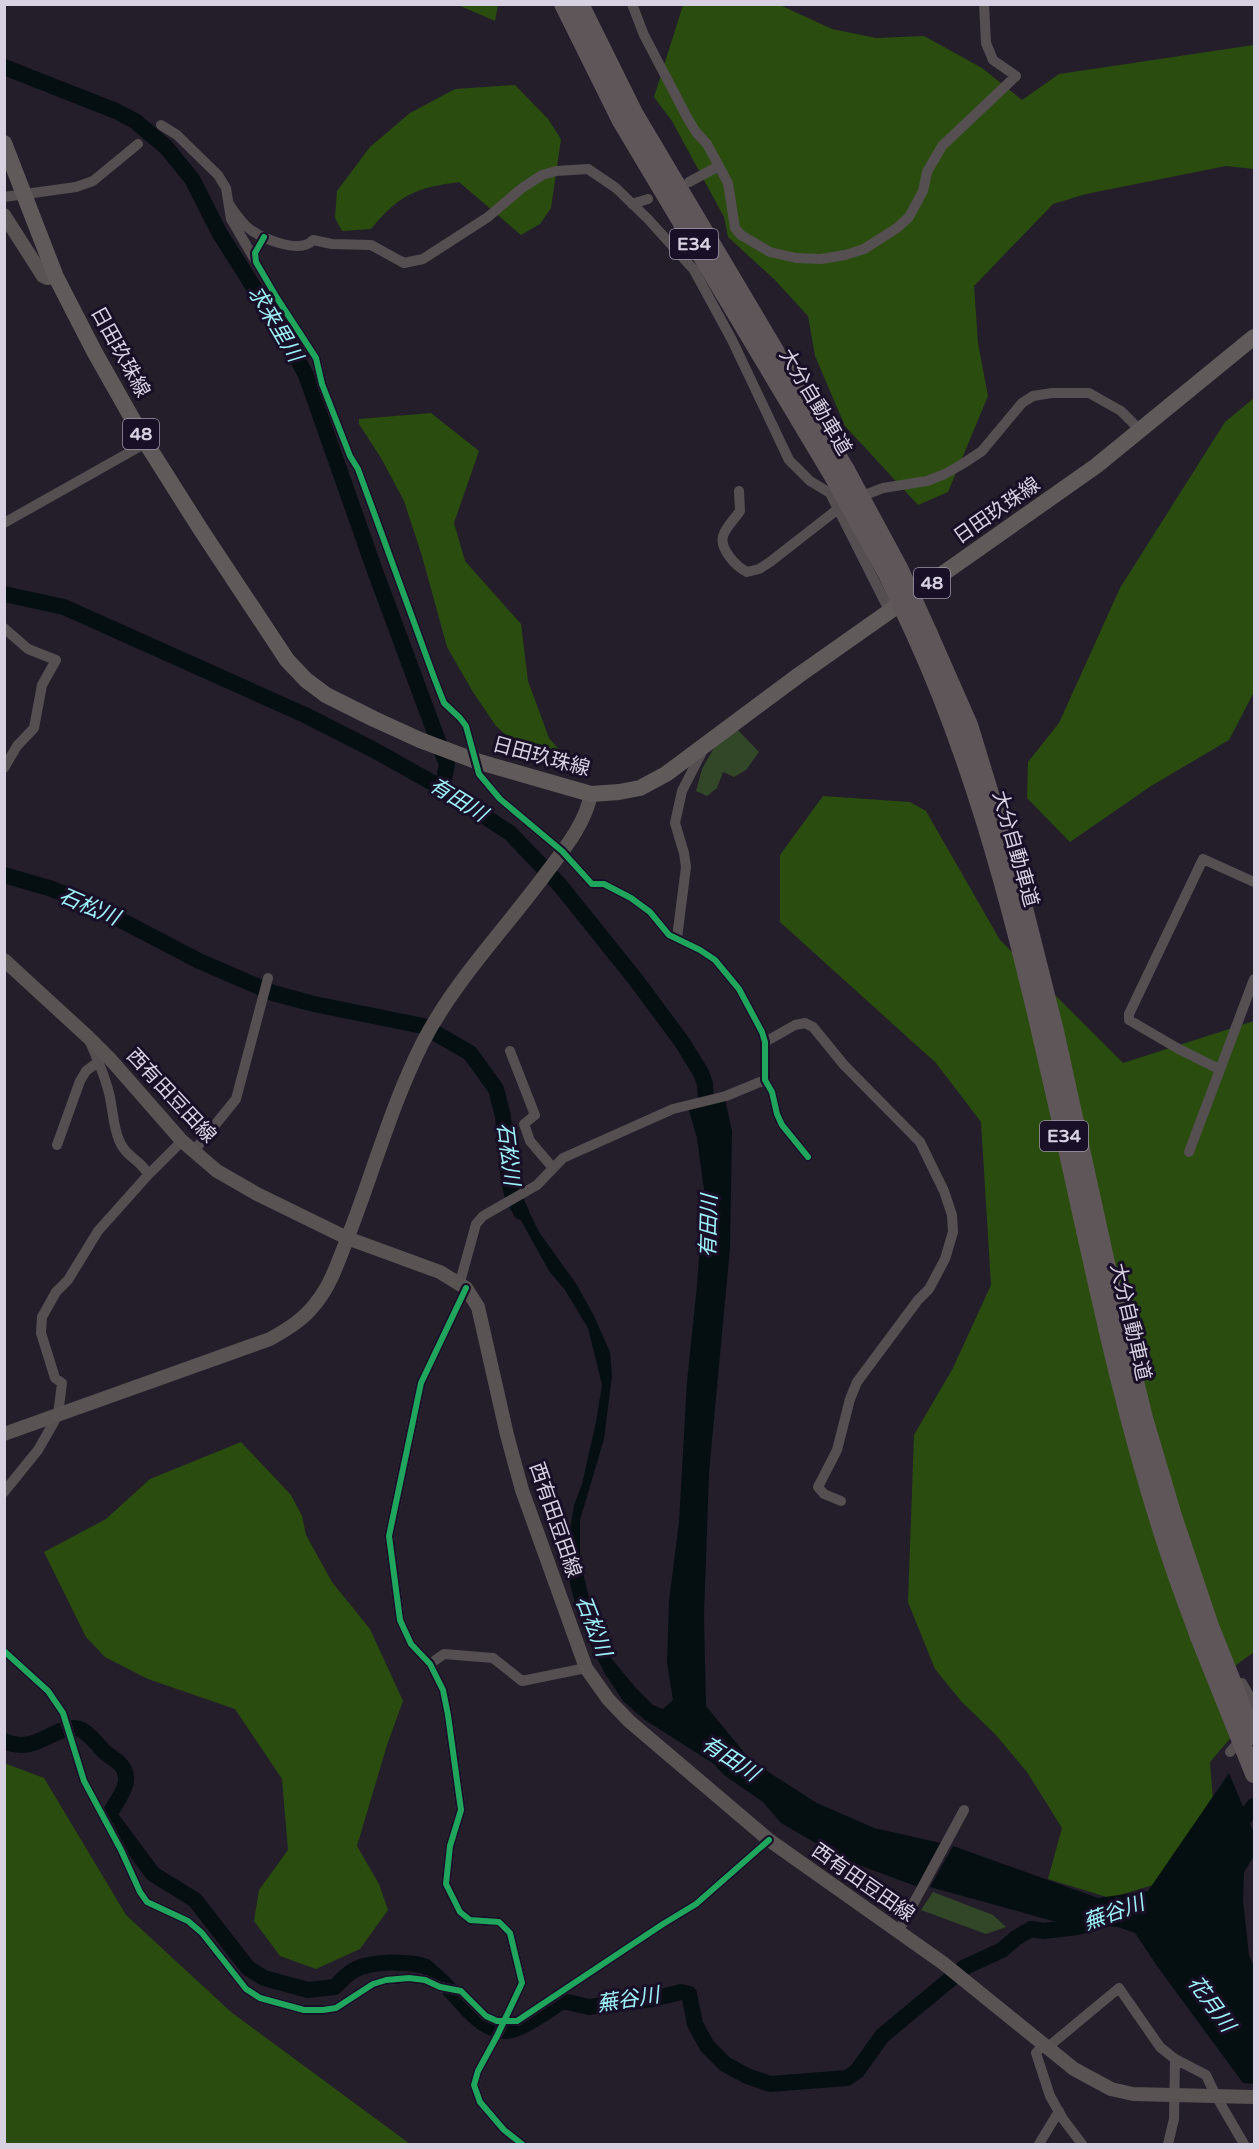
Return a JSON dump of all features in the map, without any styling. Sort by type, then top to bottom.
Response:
[{"type":"highway","name":"大分自動車道","points":[[563,4],[621,121],[840,474]]},
{"type":"highway","name":"大分自動車道","points":[[579,4],[634,113],[840,474],[886,574],[923,637],[974,787],[1040,1024],[1121,1384],[1169,1552],[1254,1736]]},
{"type":"highway","name":"大分自動車道","points":[[1205,1631],[1254,1774]]},
{"type":"main road","name":"日田玖珠線","points":[[4,143],[26,194],[56,277],[93,351],[146,443],[287,660],[306,680],[326,695],[374,719],[458,755],[591,794],[640,788],[666,774],[1096,466],[1254,337]]},
{"type":"main road","points":[[4,215],[43,276],[56,277]]},
{"type":"main road","points":[[4,1434],[261,1342],[294,1326],[316,1303],[332,1275],[401,1088],[424,1041],[463,980],[517,913],[562,851],[586,814],[591,794]]},
{"type":"main road","name":"西有田豆田線","points":[[4,960],[88,1037],[182,1141],[217,1171],[257,1194],[347,1238],[440,1272],[463,1285],[478,1307],[522,1490],[586,1668],[608,1698],[629,1721],[769,1840],[943,1963],[1074,2069],[1111,2089],[1133,2094],[1254,2097]]},
{"type":"street","points":[[632,4],[644,35],[688,119],[707,144],[728,183],[735,228],[741,235],[770,252],[796,258],[821,259],[864,249],[897,228],[909,216],[923,190],[927,172],[942,147],[1016,76],[993,60],[986,43],[984,4]]},
{"type":"street","points":[[161,124],[177,135],[218,176],[226,188],[231,219],[277,298],[316,358],[322,384],[350,456],[358,469],[438,688],[444,703],[466,726],[479,774],[500,799],[562,851],[592,885],[604,884],[631,898],[650,912],[669,935],[715,960],[739,989],[756,1020],[765,1042],[765,1080],[772,1092],[777,1114],[782,1125],[808,1157]]},
{"type":"street","points":[[4,197],[76,188],[93,181],[138,144]]},
{"type":"street","points":[[689,182],[718,165]]},
{"type":"street","points":[[229,204],[249,228],[264,237],[298,248],[309,246],[313,240],[332,244],[371,245],[404,263],[423,260],[488,218],[522,188],[542,175],[556,171],[588,169],[616,188],[633,204],[694,270],[732,339],[789,460],[810,481],[830,494],[890,612]]},
{"type":"street","points":[[633,204],[648,199]]},
{"type":"street","points":[[256,262],[255,253],[264,237]]},
{"type":"street","points":[[739,491],[740,511],[725,530],[722,540],[723,549],[747,572],[759,569],[770,562],[846,502],[883,488],[927,481],[964,463],[982,451],[1022,403],[1033,396],[1052,393],[1089,393],[1121,411],[1139,429]]},
{"type":"street","points":[[4,523],[146,443]]},
{"type":"street","points":[[4,628],[28,650],[56,660],[42,685],[34,728],[17,746],[4,768]]},
{"type":"street","points":[[677,938],[686,867],[675,823],[682,791],[706,744]]},
{"type":"street","points":[[1219,1070],[1129,1020],[1129,1014],[1203,859],[1254,882]]},
{"type":"street","points":[[194,1151],[236,1099],[268,978]]},
{"type":"street","points":[[1189,1152],[1254,979]]},
{"type":"street","points":[[765,1042],[795,1025],[805,1023],[813,1027],[844,1065],[920,1142],[944,1191],[952,1215],[953,1232],[948,1250],[929,1289],[918,1300],[857,1382],[850,1399],[837,1450],[818,1487],[824,1494],[840,1501]]},
{"type":"street","points":[[88,1037],[107,1085],[117,1137],[122,1148],[131,1158],[146,1168],[148,1175]]},
{"type":"street","points":[[510,1051],[535,1115],[524,1124],[530,1141],[553,1168]]},
{"type":"street","points":[[57,1145],[80,1081],[86,1071],[98,1062]]},
{"type":"street","points":[[522,2145],[504,2130],[480,2102],[474,2085],[478,2071],[522,1983],[510,1933],[499,1923],[470,1920],[460,1912],[446,1884],[450,1846],[461,1810],[448,1715],[443,1690],[430,1664],[411,1644],[400,1620],[389,1536],[421,1383],[463,1285],[476,1224],[483,1216],[526,1193],[563,1158],[673,1109],[726,1096],[765,1080]]},
{"type":"street","points":[[4,1492],[38,1450],[58,1415],[62,1383],[55,1378],[41,1333],[42,1317],[56,1292],[68,1280],[98,1231],[182,1141]]},
{"type":"street","points":[[4,1651],[48,1691],[63,1713],[84,1781],[147,1902],[188,1921],[202,1933],[246,1989],[260,1998],[304,2010],[336,2008],[373,1984],[386,1980],[409,1978],[425,1980],[460,1991],[486,2016],[502,2027]]},
{"type":"street","points":[[430,1664],[444,1654],[493,1658],[522,1681],[586,1668]]},
{"type":"street","points":[[1242,1683],[1254,1704]]},
{"type":"street","points":[[1230,1752],[1254,1724]]},
{"type":"street","points":[[898,1932],[964,1810]]},
{"type":"street","points":[[502,2027],[517,2021],[696,1904],[769,1840]]},
{"type":"street","points":[[1077,2142],[1050,2096],[1036,2053],[1119,1988],[1160,2047],[1175,2059],[1206,2075],[1221,2097],[1244,2145]]},
{"type":"street","points":[[1168,2145],[1174,2119],[1175,2059]]},
{"type":"street","points":[[1039,2145],[1059,2111]]},
{"type":"green space","points":[[458,5],[498,5],[495,21]]},
{"type":"green space","points":[[683,5],[780,5],[832,29],[876,38],[924,36],[982,68],[1022,100],[1059,74],[1254,45],[1254,169],[1226,166],[1086,194],[1053,204],[974,286],[978,343],[988,396],[948,492],[918,505],[845,426],[815,356],[808,316],[775,280],[728,237],[724,217],[672,121],[654,97]]},
{"type":"green space","points":[[515,85],[548,119],[561,139],[551,208],[540,224],[521,235],[459,182],[431,187],[409,195],[390,208],[371,229],[342,231],[335,218],[337,191],[370,147],[410,113],[455,89]]},
{"type":"green space","points":[[1254,398],[1254,692],[1229,740],[1151,786],[1070,842],[1027,798],[1028,762],[1059,723],[1120,588],[1225,422]]},
{"type":"green space","points":[[431,413],[479,451],[454,523],[465,561],[521,624],[528,681],[549,738],[566,758],[544,761],[525,752],[496,726],[473,692],[447,647],[404,501],[381,458],[359,424],[359,419]]},
{"type":"green space","points":[[737,729],[759,752],[746,770],[734,777],[723,772],[717,788],[707,796],[696,791],[702,769],[715,746]]},
{"type":"green space","points":[[823,796],[910,802],[926,811],[1000,940],[1123,1063],[1254,1021],[1254,1652],[1232,1668],[1251,1714],[1210,1762],[1214,1814],[1166,1881],[1110,1898],[1048,1879],[1062,1828],[1027,1772],[995,1734],[961,1701],[935,1669],[908,1602],[914,1435],[953,1368],[991,1285],[981,1122],[936,1063],[780,922],[780,855]]},
{"type":"green space","points":[[241,1442],[291,1495],[302,1516],[306,1535],[332,1582],[370,1629],[403,1701],[387,1745],[357,1846],[379,1884],[388,1910],[360,1949],[316,1969],[280,1956],[254,1921],[259,1890],[288,1850],[282,1779],[235,1709],[148,1679],[105,1657],[86,1637],[44,1552],[106,1519],[150,1479]]},
{"type":"green space","points":[[4,1763],[44,1778],[126,1915],[231,2012],[410,2144],[5,2144]]},
{"type":"green space","points":[[933,1892],[993,1915],[1006,1927],[986,1934],[921,1910]]},
{"type":"water","points":[[725,1099],[732,1131],[730,1248],[709,1473],[704,1616],[706,1706],[751,1761],[817,1803],[874,1828],[941,1843],[918,1887],[843,1859],[781,1823],[763,1802],[724,1775],[714,1764],[645,1720],[624,1702],[605,1674],[593,1650],[576,1607],[570,1584],[569,1536],[574,1505],[582,1484],[596,1422],[602,1385],[588,1328],[565,1290],[549,1271],[512,1204],[523,1199],[539,1232],[577,1285],[610,1352],[612,1376],[604,1439],[580,1520],[580,1560],[590,1602],[607,1653],[653,1705],[663,1709],[673,1700],[667,1662],[669,1601],[679,1522],[687,1382],[704,1190],[697,1138],[688,1107]]},
{"type":"water","points":[[1229,1773],[1254,1833],[1254,1856],[1244,1872],[1243,1900],[1249,1955],[1254,1967],[1254,2084],[1243,2083],[1135,1933],[1118,1927],[1053,1921],[930,1887],[953,1846],[1098,1898],[1148,1891]]},
{"type":"waterway","name":"求来里川","points":[[4,67],[116,111],[135,121],[166,147],[192,179],[220,234],[283,333],[306,375],[447,765],[442,788]]},
{"type":"waterway","name":"有田川","points":[[4,594],[64,607],[305,715],[442,788],[510,833],[559,884],[682,1042],[705,1084],[707,1117]]},
{"type":"waterway","name":"石松川","points":[[4,875],[49,888],[90,904],[199,961],[273,993],[314,1004],[423,1026],[470,1053],[496,1089],[503,1116],[509,1181],[512,1194],[521,1212]]},
{"type":"waterway","name":"蕪谷川","points":[[4,1741],[25,1745],[75,1728],[89,1735],[104,1752],[118,1762],[126,1775],[124,1789],[109,1815],[153,1874],[195,1900],[248,1968],[264,1978],[308,1990],[335,1987],[351,1972],[368,1965],[383,1963],[420,1965],[443,1982],[482,2023],[502,2031],[525,2025],[563,2001],[589,2007],[652,1999],[681,1992],[689,1994],[695,2024],[707,2046],[725,2064],[747,2076],[770,2084],[847,2078],[857,2071],[882,2036],[965,1967],[1002,1950],[1031,1929],[1044,1931],[1077,1927],[1108,1918]]},
{"type":"waterway","name":"花月川","points":[[1233,1832],[1254,1806]]},
{"type":"cycle path","points":[[264,237],[255,253],[256,262],[316,358],[322,384],[350,456],[358,469],[444,703],[466,726],[479,774],[500,799],[562,851],[592,884],[604,884],[631,898],[650,912],[669,935],[715,960],[739,989],[762,1032],[765,1042],[765,1080],[772,1092],[777,1114],[782,1125],[808,1157]]},
{"type":"cycle path","points":[[466,1288],[421,1383],[389,1536],[400,1620],[411,1644],[430,1664],[443,1690],[448,1715],[461,1810],[450,1846],[446,1884],[460,1912],[470,1920],[499,1922],[510,1933],[522,1983],[478,2071],[474,2085],[480,2102],[504,2130],[522,2144]]},
{"type":"cycle path","points":[[4,1651],[48,1691],[63,1713],[84,1781],[147,1902],[188,1921],[202,1933],[246,1989],[260,1998],[304,2010],[336,2008],[373,1984],[386,1980],[409,1978],[425,1980],[440,1987],[461,1991],[486,2016],[497,2021],[517,2021],[696,1904],[769,1840]]}]
